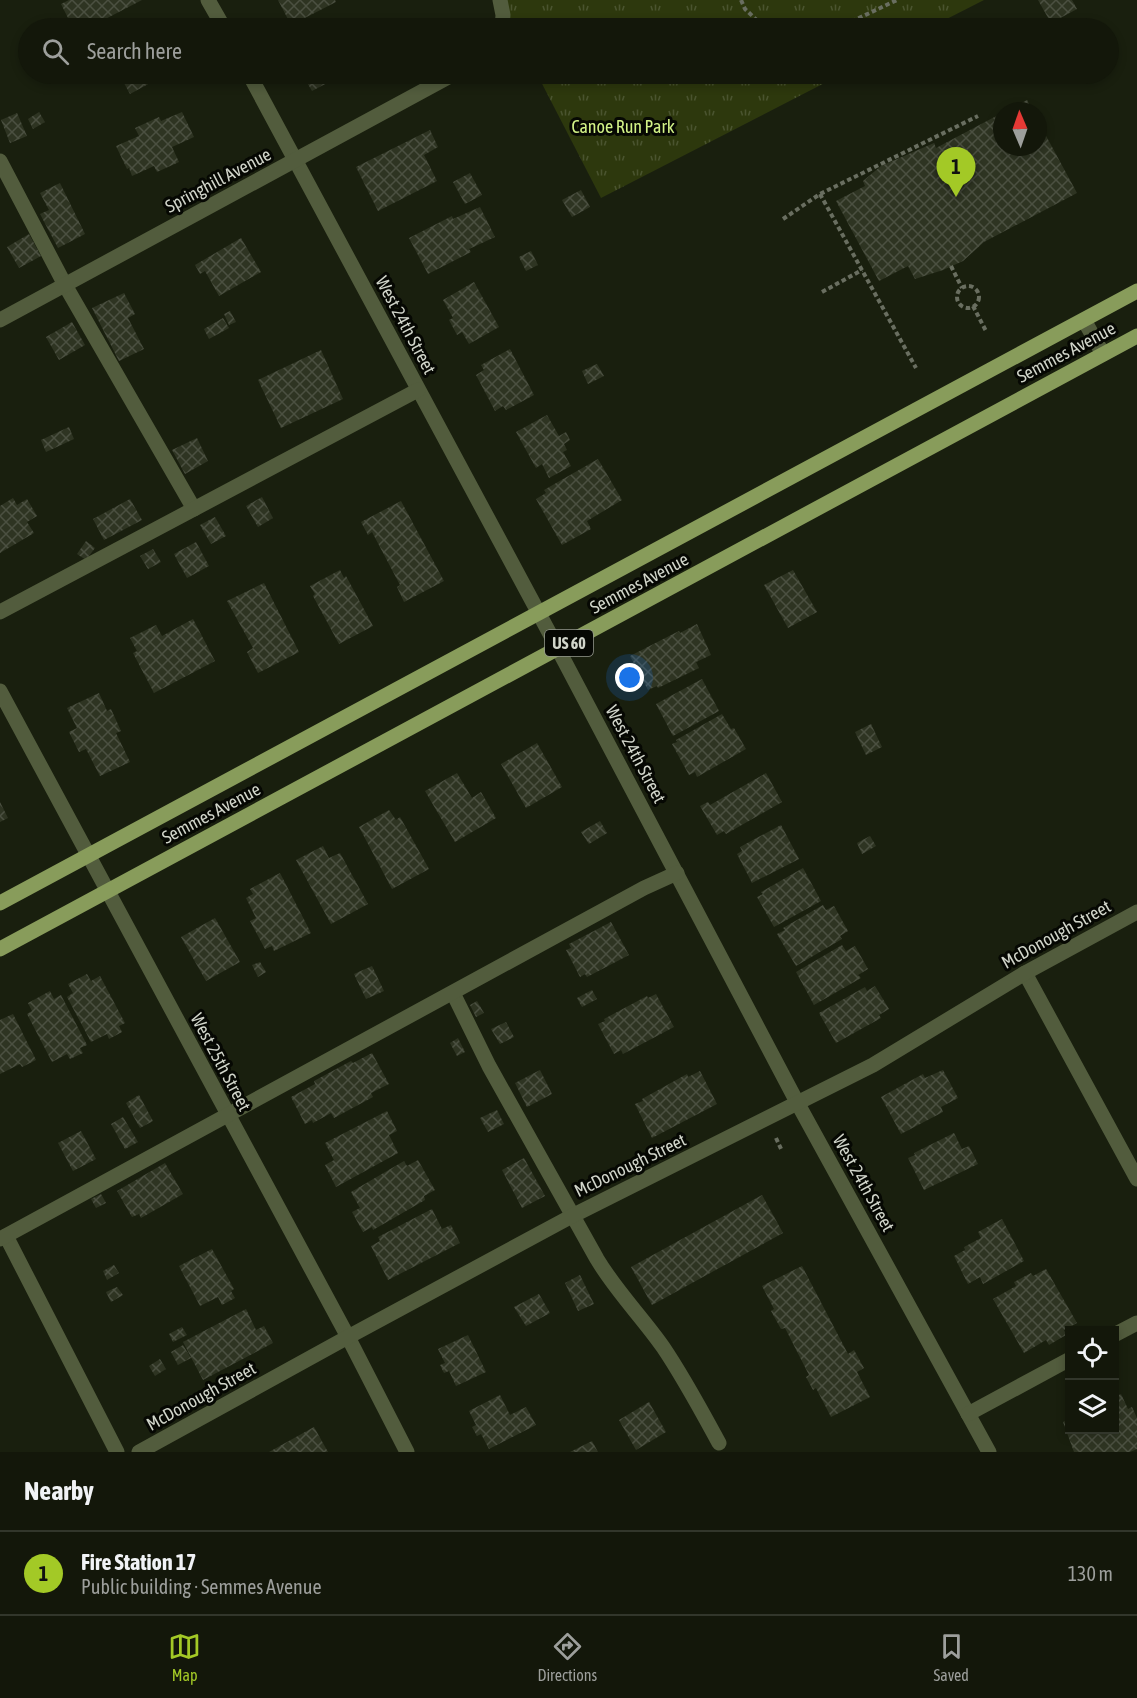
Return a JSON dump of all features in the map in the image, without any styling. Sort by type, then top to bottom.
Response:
[{"type":"main road","name":"Semmes Avenue","points":[[0,903],[1137,291]]},
{"type":"main road","name":"Semmes Avenue","points":[[0,948],[1137,336]]},
{"type":"street","points":[[208,0],[218,18]]},
{"type":"street","points":[[500,0],[502,18]]},
{"type":"street","name":"West 24th Street","points":[[254,84],[558,649],[798,1104],[989,1452]]},
{"type":"street","name":"Springhill Avenue","points":[[0,320],[436,84]]},
{"type":"street","points":[[0,161],[65,285],[194,509]]},
{"type":"street","points":[[1084,320],[1103,354]]},
{"type":"street","points":[[0,612],[418,390]]},
{"type":"street","name":"West 25th Street","points":[[0,691],[348,1336],[407,1452]]},
{"type":"street","points":[[117,1452],[3,1238],[644,888],[677,873]]},
{"type":"street","name":"McDonough Street","points":[[139,1452],[348,1336],[572,1216],[873,1065],[1025,973],[1137,912]]},
{"type":"street","points":[[1025,973],[1133,1161],[1137,1179]]},
{"type":"street","points":[[453,993],[489,1066],[611,1283],[663,1348],[690,1389],[719,1443]]},
{"type":"street","points":[[1119,1332],[1137,1323]]},
{"type":"street","points":[[968,1414],[1065,1362]]},
{"type":"path","points":[[741,0],[745,9],[754,18]]},
{"type":"path","points":[[859,18],[897,0]]},
{"type":"path","points":[[783,219],[820,194],[978,116]]},
{"type":"path","points":[[820,194],[916,369]]},
{"type":"path","points":[[951,266],[962,288]]},
{"type":"path","points":[[822,292],[862,270]]},
{"type":"path","points":[[969,286],[977,292],[978,302],[973,306],[965,308],[957,301],[958,293],[962,288],[969,286]]},
{"type":"path","points":[[973,306],[986,331]]},
{"type":"path","points":[[775,1137],[782,1151]]},
{"type":"green space","points":[[500,0],[984,0],[949,18],[509,18]]},
{"type":"green space","name":"Canoe Run Park","points":[[542,84],[823,84],[601,198]]},
{"type":"building","points":[[69,0],[142,0],[107,18],[68,18],[61,4]]},
{"type":"building","points":[[278,0],[335,0],[336,2],[305,18],[287,18]]},
{"type":"building","points":[[1038,0],[1072,0],[1077,9],[1060,18],[1048,18]]},
{"type":"building","points":[[124,84],[148,84],[130,94]]},
{"type":"building","points":[[308,84],[325,84],[312,91]]},
{"type":"building","points":[[39,112],[45,122],[33,129],[28,119]]},
{"type":"building","points":[[182,112],[194,137],[172,147],[179,162],[157,172],[154,166],[132,176],[116,146],[139,136],[135,128],[159,117],[161,121]]},
{"type":"building","points":[[17,113],[27,136],[10,143],[1,120]]},
{"type":"building","points":[[993,118],[993,156],[1047,156],[1047,138],[1077,193],[984,242],[963,261],[943,270],[915,279],[908,266],[879,281],[836,201],[865,186],[863,181],[881,166],[934,143],[936,148]]},
{"type":"building","points":[[430,130],[438,147],[424,155],[437,181],[378,211],[356,167]]},
{"type":"building","points":[[470,173],[482,195],[465,204],[453,182]]},
{"type":"building","points":[[60,183],[85,234],[58,248],[40,214],[49,210],[40,193]]},
{"type":"building","points":[[581,190],[590,207],[572,217],[562,200]]},
{"type":"building","points":[[480,207],[495,237],[469,249],[471,252],[428,274],[409,238],[452,216],[453,219]]},
{"type":"building","points":[[29,234],[41,256],[19,268],[7,247]]},
{"type":"building","points":[[241,238],[261,272],[219,296],[205,271],[200,274],[195,265]]},
{"type":"building","points":[[531,251],[538,265],[526,271],[519,257]]},
{"type":"building","points":[[474,282],[499,327],[469,344],[462,332],[457,335],[449,320],[453,318],[443,300]]},
{"type":"building","points":[[124,293],[135,314],[128,318],[144,349],[119,361],[92,308]]},
{"type":"building","points":[[230,311],[236,322],[229,325],[224,314]]},
{"type":"building","points":[[223,318],[229,328],[209,339],[204,329]]},
{"type":"building","points":[[72,322],[85,345],[59,360],[46,337]]},
{"type":"building","points":[[510,349],[534,395],[506,410],[503,406],[495,411],[476,375],[484,370],[481,365]]},
{"type":"building","points":[[321,350],[343,399],[281,428],[258,380]]},
{"type":"building","points":[[597,364],[604,376],[588,384],[582,371]]},
{"type":"building","points":[[547,415],[559,436],[566,432],[570,440],[564,444],[567,450],[563,452],[571,466],[549,478],[542,464],[536,468],[516,432]]},
{"type":"building","points":[[69,427],[74,439],[46,452],[41,440]]},
{"type":"building","points":[[197,438],[208,461],[185,474],[172,450]]},
{"type":"building","points":[[598,459],[622,500],[587,521],[591,529],[562,545],[536,499],[546,493],[544,490]]},
{"type":"building","points":[[262,497],[273,518],[258,527],[246,506]]},
{"type":"building","points":[[13,498],[17,505],[27,499],[37,516],[27,522],[34,533],[0,553],[0,506]]},
{"type":"building","points":[[130,499],[142,520],[104,540],[93,519]]},
{"type":"building","points":[[401,501],[444,581],[404,602],[397,587],[400,585],[372,532],[368,535],[361,522]]},
{"type":"building","points":[[215,517],[226,536],[211,544],[200,525]]},
{"type":"building","points":[[86,541],[95,548],[86,560],[77,554]]},
{"type":"building","points":[[196,542],[209,566],[187,578],[174,554]]},
{"type":"building","points":[[153,549],[161,562],[148,569],[140,556]]},
{"type":"building","points":[[340,570],[344,578],[346,576],[373,626],[339,644],[310,586]]},
{"type":"building","points":[[793,570],[817,612],[788,628],[764,585]]},
{"type":"building","points":[[264,583],[299,652],[258,673],[247,652],[253,648],[227,601]]},
{"type":"building","points":[[193,619],[215,661],[154,693],[133,653],[137,651],[130,638],[156,625],[162,636]]},
{"type":"building","points":[[697,624],[711,655],[696,662],[699,668],[658,688],[657,686],[648,690],[630,656]]},
{"type":"building","points":[[702,679],[719,711],[673,736],[656,704]]},
{"type":"building","points":[[99,693],[107,711],[111,709],[121,731],[116,733],[130,762],[100,776],[86,749],[79,752],[69,732],[77,728],[67,708]]},
{"type":"building","points":[[722,714],[731,729],[734,728],[746,749],[697,777],[695,772],[689,775],[672,744]]},
{"type":"building","points":[[871,724],[882,747],[866,755],[855,732]]},
{"type":"building","points":[[537,743],[562,787],[526,808],[501,764]]},
{"type":"building","points":[[457,773],[472,798],[481,792],[496,818],[455,842],[425,791]]},
{"type":"building","points":[[766,773],[782,802],[726,834],[724,831],[717,835],[700,806],[708,802],[710,805]]},
{"type":"building","points":[[0,802],[8,818],[0,822]]},
{"type":"building","points":[[389,810],[396,820],[400,817],[429,869],[392,889],[359,827]]},
{"type":"building","points":[[600,821],[607,833],[589,844],[581,832]]},
{"type":"building","points":[[781,825],[799,859],[752,883],[737,854],[742,851],[740,847]]},
{"type":"building","points":[[870,836],[876,846],[862,854],[857,843]]},
{"type":"building","points":[[323,846],[329,858],[340,853],[368,904],[331,924],[296,860]]},
{"type":"building","points":[[803,868],[821,901],[774,927],[757,897],[763,894],[761,892]]},
{"type":"building","points":[[280,873],[311,933],[274,951],[272,946],[265,949],[250,921],[256,918],[246,898],[253,894],[250,889]]},
{"type":"building","points":[[823,905],[826,910],[834,906],[848,931],[840,936],[842,939],[796,966],[777,934],[785,930],[783,928]]},
{"type":"building","points":[[215,918],[240,962],[206,981],[181,937]]},
{"type":"building","points":[[611,922],[629,955],[587,977],[585,974],[580,977],[566,950],[571,948],[569,944]]},
{"type":"building","points":[[842,945],[846,951],[855,946],[868,969],[858,975],[861,978],[814,1005],[796,972]]},
{"type":"building","points":[[260,962],[266,972],[258,977],[252,965]]},
{"type":"building","points":[[372,966],[384,991],[366,999],[354,974]]},
{"type":"building","points":[[87,974],[91,981],[100,976],[125,1023],[119,1026],[122,1032],[109,1039],[107,1034],[91,1042],[67,997],[73,993],[68,984]]},
{"type":"building","points":[[875,986],[889,1009],[879,1015],[881,1018],[836,1043],[819,1013],[865,987],[867,991]]},
{"type":"building","points":[[592,990],[597,999],[582,1007],[577,998]]},
{"type":"building","points":[[50,991],[54,999],[61,995],[87,1045],[80,1048],[83,1053],[70,1059],[67,1054],[52,1062],[27,1014],[32,1011],[28,1003]]},
{"type":"building","points":[[656,994],[674,1027],[623,1054],[621,1050],[614,1054],[598,1024],[647,996],[648,998]]},
{"type":"building","points":[[477,1001],[484,1013],[476,1017],[470,1005]]},
{"type":"building","points":[[13,1014],[36,1060],[22,1067],[20,1064],[0,1074],[0,1020]]},
{"type":"building","points":[[506,1022],[514,1037],[500,1044],[491,1029]]},
{"type":"building","points":[[458,1038],[465,1052],[457,1056],[450,1043]]},
{"type":"building","points":[[372,1053],[389,1084],[371,1093],[373,1097],[334,1118],[331,1113],[313,1123],[312,1120],[305,1124],[291,1097],[315,1084],[314,1081],[351,1061],[353,1063]]},
{"type":"building","points":[[540,1070],[552,1094],[527,1107],[515,1083]]},
{"type":"building","points":[[943,1070],[958,1098],[941,1107],[943,1112],[901,1134],[881,1097],[923,1074],[925,1078]]},
{"type":"building","points":[[700,1071],[717,1104],[652,1138],[635,1104],[687,1074],[688,1077]]},
{"type":"building","points":[[139,1095],[153,1121],[140,1128],[126,1103]]},
{"type":"building","points":[[497,1110],[504,1124],[488,1132],[480,1118]]},
{"type":"building","points":[[387,1111],[397,1131],[389,1135],[398,1153],[336,1187],[325,1165],[334,1160],[325,1143]]},
{"type":"building","points":[[123,1117],[138,1142],[125,1149],[111,1124]]},
{"type":"building","points":[[81,1131],[96,1159],[73,1171],[58,1143]]},
{"type":"building","points":[[954,1133],[962,1149],[969,1146],[978,1164],[924,1190],[908,1158]]},
{"type":"building","points":[[524,1158],[545,1196],[522,1208],[502,1170]]},
{"type":"building","points":[[418,1160],[435,1190],[424,1196],[425,1200],[373,1230],[372,1227],[363,1232],[352,1212],[360,1208],[351,1192],[404,1161],[407,1166]]},
{"type":"building","points":[[165,1163],[183,1194],[141,1218],[139,1214],[132,1217],[117,1191]]},
{"type":"building","points":[[101,1194],[106,1203],[96,1208],[91,1199]]},
{"type":"building","points":[[762,1195],[783,1233],[652,1305],[631,1267]]},
{"type":"building","points":[[432,1209],[442,1229],[451,1225],[460,1243],[388,1280],[371,1246],[380,1241],[378,1237]]},
{"type":"building","points":[[1002,1219],[1024,1261],[983,1284],[980,1277],[968,1284],[954,1256],[965,1250],[964,1247],[981,1238],[978,1232]]},
{"type":"building","points":[[212,1249],[234,1289],[231,1291],[235,1298],[222,1305],[218,1297],[200,1306],[179,1266]]},
{"type":"building","points":[[114,1265],[119,1273],[107,1280],[103,1271]]},
{"type":"building","points":[[802,1266],[848,1354],[854,1350],[864,1368],[857,1372],[870,1397],[831,1417],[816,1388],[813,1390],[806,1377],[809,1375],[785,1328],[781,1329],[771,1311],[774,1309],[762,1286]]},
{"type":"building","points":[[1046,1269],[1077,1323],[1065,1326],[1065,1336],[1049,1345],[1046,1340],[1024,1353],[993,1299],[1016,1286],[1014,1282],[1031,1273],[1033,1276]]},
{"type":"building","points":[[580,1275],[594,1304],[578,1311],[565,1283]]},
{"type":"building","points":[[117,1287],[123,1295],[111,1302],[106,1292]]},
{"type":"building","points":[[539,1294],[550,1313],[526,1326],[514,1307]]},
{"type":"building","points":[[246,1309],[256,1330],[264,1326],[273,1343],[203,1380],[183,1342]]},
{"type":"building","points":[[182,1327],[187,1335],[173,1342],[169,1334]]},
{"type":"building","points":[[468,1335],[486,1372],[456,1386],[449,1371],[444,1373],[440,1365],[445,1363],[438,1349]]},
{"type":"building","points":[[183,1345],[191,1358],[178,1365],[171,1352]]},
{"type":"building","points":[[160,1359],[166,1369],[155,1376],[149,1366]]},
{"type":"building","points":[[1121,1394],[1128,1409],[1132,1407],[1137,1418],[1137,1449],[1130,1452],[1074,1452],[1067,1434],[1119,1434],[1119,1395]]},
{"type":"building","points":[[500,1395],[510,1415],[526,1407],[536,1425],[489,1449],[481,1434],[477,1436],[472,1427],[476,1425],[469,1411]]},
{"type":"building","points":[[649,1402],[666,1432],[636,1450],[619,1420]]},
{"type":"building","points":[[314,1427],[328,1452],[269,1452]]},
{"type":"building","points":[[592,1441],[598,1452],[570,1452]]},
{"type":"place","name":"Fire Station 17","points":[[956,197]]}]
